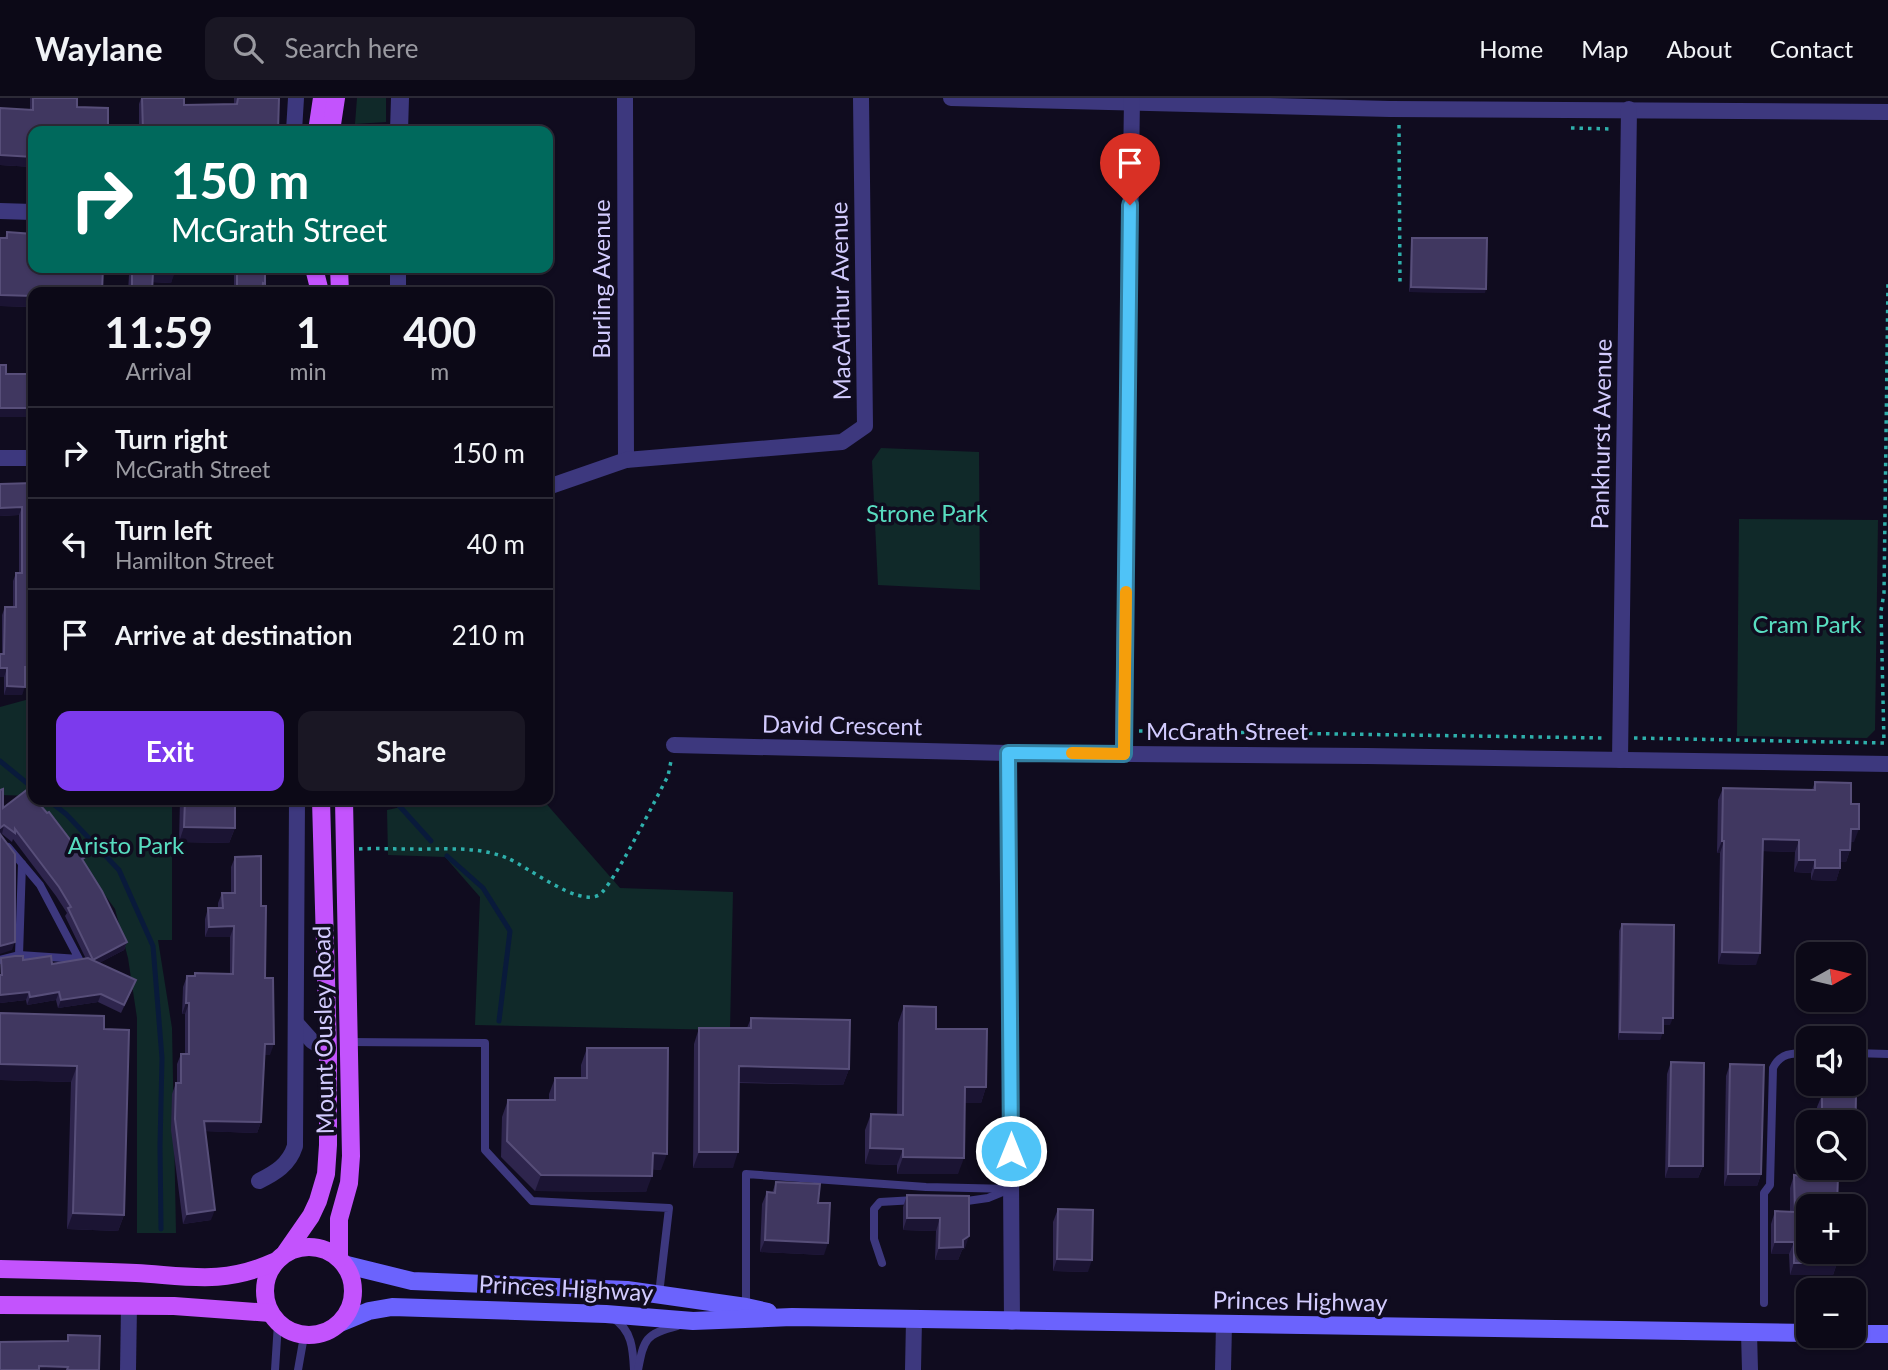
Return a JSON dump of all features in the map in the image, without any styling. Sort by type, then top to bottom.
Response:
[{"type":"main road","points":[[318,126],[322,98]]},
{"type":"main road","points":[[332,126],[336,98]]},
{"type":"main road","name":"Mount Ousley Road","points":[[280,1257],[314,1210],[326,1174],[328,1051],[321,805]]},
{"type":"main road","name":"Mount Ousley Road","points":[[343,1262],[339,1219],[350,1170],[344,805]]},
{"type":"main road","points":[[0,1269],[216,1278],[258,1269],[280,1257],[300,1247],[314,1246],[327,1250],[343,1262],[352,1283],[353,1297],[349,1311],[330,1331],[304,1336],[290,1332],[274,1318],[265,1300],[264,1287],[268,1274],[280,1257]]},
{"type":"main road","name":"Princes Highway","points":[[343,1262],[412,1281],[592,1287],[746,1307],[792,1317]]},
{"type":"main road","points":[[0,1305],[174,1306],[274,1318]]},
{"type":"main road","name":"Princes Highway","points":[[340,1323],[369,1311],[391,1307],[606,1314],[693,1321],[792,1317],[1796,1333]]},
{"type":"main road","points":[[1866,1334],[1888,1334]]},
{"type":"street","points":[[294,126],[296,98]]},
{"type":"street","points":[[399,126],[400,98]]},
{"type":"street","name":"Burling Avenue","points":[[625,98],[626,460]]},
{"type":"street","name":"MacArthur Avenue","points":[[626,460],[842,442],[865,426],[861,98]]},
{"type":"street","points":[[951,98],[1132,100],[1390,109],[1520,103],[1629,109],[1888,111]]},
{"type":"street","points":[[1124,754],[1132,100]]},
{"type":"street","name":"Pankhurst Avenue","points":[[1620,760],[1629,109]]},
{"type":"street","points":[[0,211],[28,212]]},
{"type":"street","points":[[0,458],[28,458]]},
{"type":"street","points":[[553,486],[626,460]]},
{"type":"street","name":"David Crescent","points":[[674,745],[1008,753]]},
{"type":"street","points":[[1008,753],[1012,1322]]},
{"type":"street","name":"McGrath Street","points":[[1008,753],[1888,764]]},
{"type":"street","name":"Mount Ousley Road","points":[[258,1181],[276,1172],[286,1163],[295,1146],[297,805]]},
{"type":"street","name":"Mount Ousley Road","points":[[296,1023],[312,1041],[328,1051]]},
{"type":"street","points":[[128,1370],[129,1306]]},
{"type":"street","points":[[913,1370],[914,1320]]},
{"type":"street","points":[[1223,1370],[1224,1325]]},
{"type":"street","points":[[1749,1333],[1749,1370]]},
{"type":"lane","points":[[0,960],[19,955],[79,959],[40,885],[2,840]]},
{"type":"lane","points":[[19,955],[22,864]]},
{"type":"lane","points":[[348,1042],[485,1043],[485,1150],[532,1201],[669,1208],[659,1294]]},
{"type":"lane","points":[[1866,1053],[1888,1054]]},
{"type":"lane","points":[[1764,1303],[1764,1194],[1770,1185],[1773,1068],[1776,1061],[1787,1054],[1796,1054]]},
{"type":"lane","points":[[746,1307],[746,1174],[926,1187],[1011,1189]]},
{"type":"lane","points":[[946,1201],[967,1202],[988,1198],[1011,1189]]},
{"type":"lane","points":[[882,1263],[874,1239],[874,1209],[880,1202],[891,1200],[925,1200]]},
{"type":"lane","points":[[606,1314],[620,1322],[628,1333],[636,1370]]},
{"type":"lane","points":[[274,1318],[275,1370]]},
{"type":"lane","points":[[636,1370],[648,1337],[656,1331],[693,1321]]},
{"type":"lane","points":[[298,1370],[304,1336]]},
{"type":"path","points":[[1399,125],[1400,284]]},
{"type":"path","points":[[1632,738],[1884,743],[1881,611],[1884,593],[1888,281]]},
{"type":"path","points":[[1139,731],[1605,738]]},
{"type":"path","points":[[344,849],[453,848],[492,853],[525,867],[551,884],[584,897],[594,898],[602,894],[613,877],[668,776],[674,745]]},
{"type":"green space","points":[[357,98],[386,98],[386,122],[355,124]]},
{"type":"green space","name":"Strone Park","points":[[881,448],[979,452],[980,590],[878,585],[872,461]]},
{"type":"green space","name":"Cram Park","points":[[1739,519],[1878,520],[1875,730],[1867,738],[1737,736]]},
{"type":"green space","name":"Aristo Park","points":[[28,699],[28,796],[0,795],[0,707]]},
{"type":"green space","name":"Aristo Park","points":[[41,805],[172,805],[172,940],[158,940],[172,1028],[176,1233],[137,1233],[137,1018],[128,958],[115,909]]},
{"type":"green space","points":[[410,805],[547,805],[620,888],[733,892],[730,1030],[475,1025],[480,897],[445,857],[388,855],[387,810]]},
{"type":"building","points":[[33,98],[77,98],[77,107],[108,108],[108,126],[28,126],[28,157],[0,155],[0,108],[33,110]]},
{"type":"building","points":[[142,98],[184,98],[184,105],[237,104],[238,98],[279,98],[278,126],[143,126]]},
{"type":"building","points":[[7,232],[28,234],[28,273],[103,273],[102,287],[28,287],[28,296],[0,295],[0,238],[7,238]]},
{"type":"building","points":[[1412,238],[1487,238],[1486,289],[1411,287]]},
{"type":"building","points":[[132,273],[153,273],[152,287],[132,287]]},
{"type":"building","points":[[237,273],[265,273],[263,287],[237,287]]},
{"type":"building","points":[[0,365],[6,365],[6,374],[28,374],[28,408],[0,408]]},
{"type":"building","points":[[28,483],[28,667],[25,667],[25,687],[7,686],[7,668],[0,668],[0,654],[4,654],[5,607],[16,607],[16,573],[22,573],[22,507],[0,508],[0,484]]},
{"type":"building","points":[[1815,782],[1851,783],[1851,804],[1859,804],[1859,829],[1851,829],[1850,850],[1840,850],[1840,868],[1815,868],[1815,860],[1799,860],[1799,840],[1763,839],[1760,953],[1722,952],[1723,788],[1815,790]]},
{"type":"building","points":[[3,789],[3,808],[28,789],[28,805],[40,805],[49,812],[84,858],[82,859],[102,891],[127,942],[93,960],[68,908],[71,907],[59,887],[15,829],[15,833],[4,825],[0,828],[0,790]]},
{"type":"building","points":[[185,805],[235,805],[235,828],[184,827]]},
{"type":"building","points":[[0,834],[15,854],[15,942],[0,946]]},
{"type":"building","points":[[261,856],[261,906],[266,906],[265,978],[273,978],[274,1044],[265,1044],[261,1122],[204,1121],[215,1210],[187,1214],[175,1119],[176,1083],[181,1083],[181,1054],[189,1054],[187,976],[195,976],[195,973],[233,974],[234,926],[209,927],[208,908],[223,908],[222,893],[235,893],[235,857]]},
{"type":"building","points":[[1622,924],[1674,925],[1673,1018],[1663,1018],[1663,1033],[1620,1032]]},
{"type":"building","points":[[23,956],[23,960],[51,956],[52,964],[88,958],[136,980],[124,1005],[101,994],[61,1000],[59,992],[30,997],[29,992],[0,995],[1,958]]},
{"type":"building","points":[[904,1006],[936,1007],[936,1029],[987,1029],[986,1087],[965,1087],[964,1158],[903,1157],[903,1149],[870,1148],[871,1114],[903,1115]]},
{"type":"building","points":[[0,1013],[104,1016],[104,1029],[129,1030],[124,1215],[73,1213],[77,1066],[0,1064]]},
{"type":"building","points":[[751,1018],[850,1020],[849,1069],[739,1066],[738,1152],[699,1152],[699,1028],[751,1028]]},
{"type":"building","points":[[587,1048],[668,1048],[667,1154],[653,1153],[652,1176],[541,1175],[507,1141],[508,1100],[555,1100],[555,1078],[587,1078]]},
{"type":"building","points":[[1671,1062],[1704,1063],[1703,1166],[1669,1166]]},
{"type":"building","points":[[1730,1064],[1764,1065],[1761,1174],[1728,1174]]},
{"type":"building","points":[[1822,1096],[1856,1096],[1856,1110],[1822,1110]]},
{"type":"building","points":[[1794,1175],[1796,1180],[1838,1180],[1837,1194],[1796,1194],[1796,1263],[1794,1242],[1775,1242],[1775,1211],[1795,1212]]},
{"type":"building","points":[[776,1182],[820,1184],[818,1203],[830,1203],[828,1243],[765,1240],[767,1192],[775,1193]]},
{"type":"building","points":[[907,1195],[969,1196],[969,1236],[963,1240],[963,1247],[939,1248],[940,1218],[907,1218]]},
{"type":"building","points":[[1058,1209],[1093,1210],[1092,1260],[1057,1259]]},
{"type":"building","points":[[68,1335],[100,1336],[99,1370],[67,1370],[68,1367],[39,1366],[39,1370],[0,1370],[0,1342],[68,1341]]},
{"type":"waterway","points":[[0,761],[28,784]]},
{"type":"waterway","points":[[54,805],[119,870],[153,946],[162,1058],[161,1229]]},
{"type":"waterway","points":[[399,805],[431,841]]},
{"type":"waterway","points":[[447,856],[483,888],[510,931],[499,1021]]},
{"type":"slow traffic","points":[[1072,753],[1124,754],[1126,592]]},
{"type":"route","points":[[1011,1151],[1008,753],[1124,754],[1130,205]]}]
